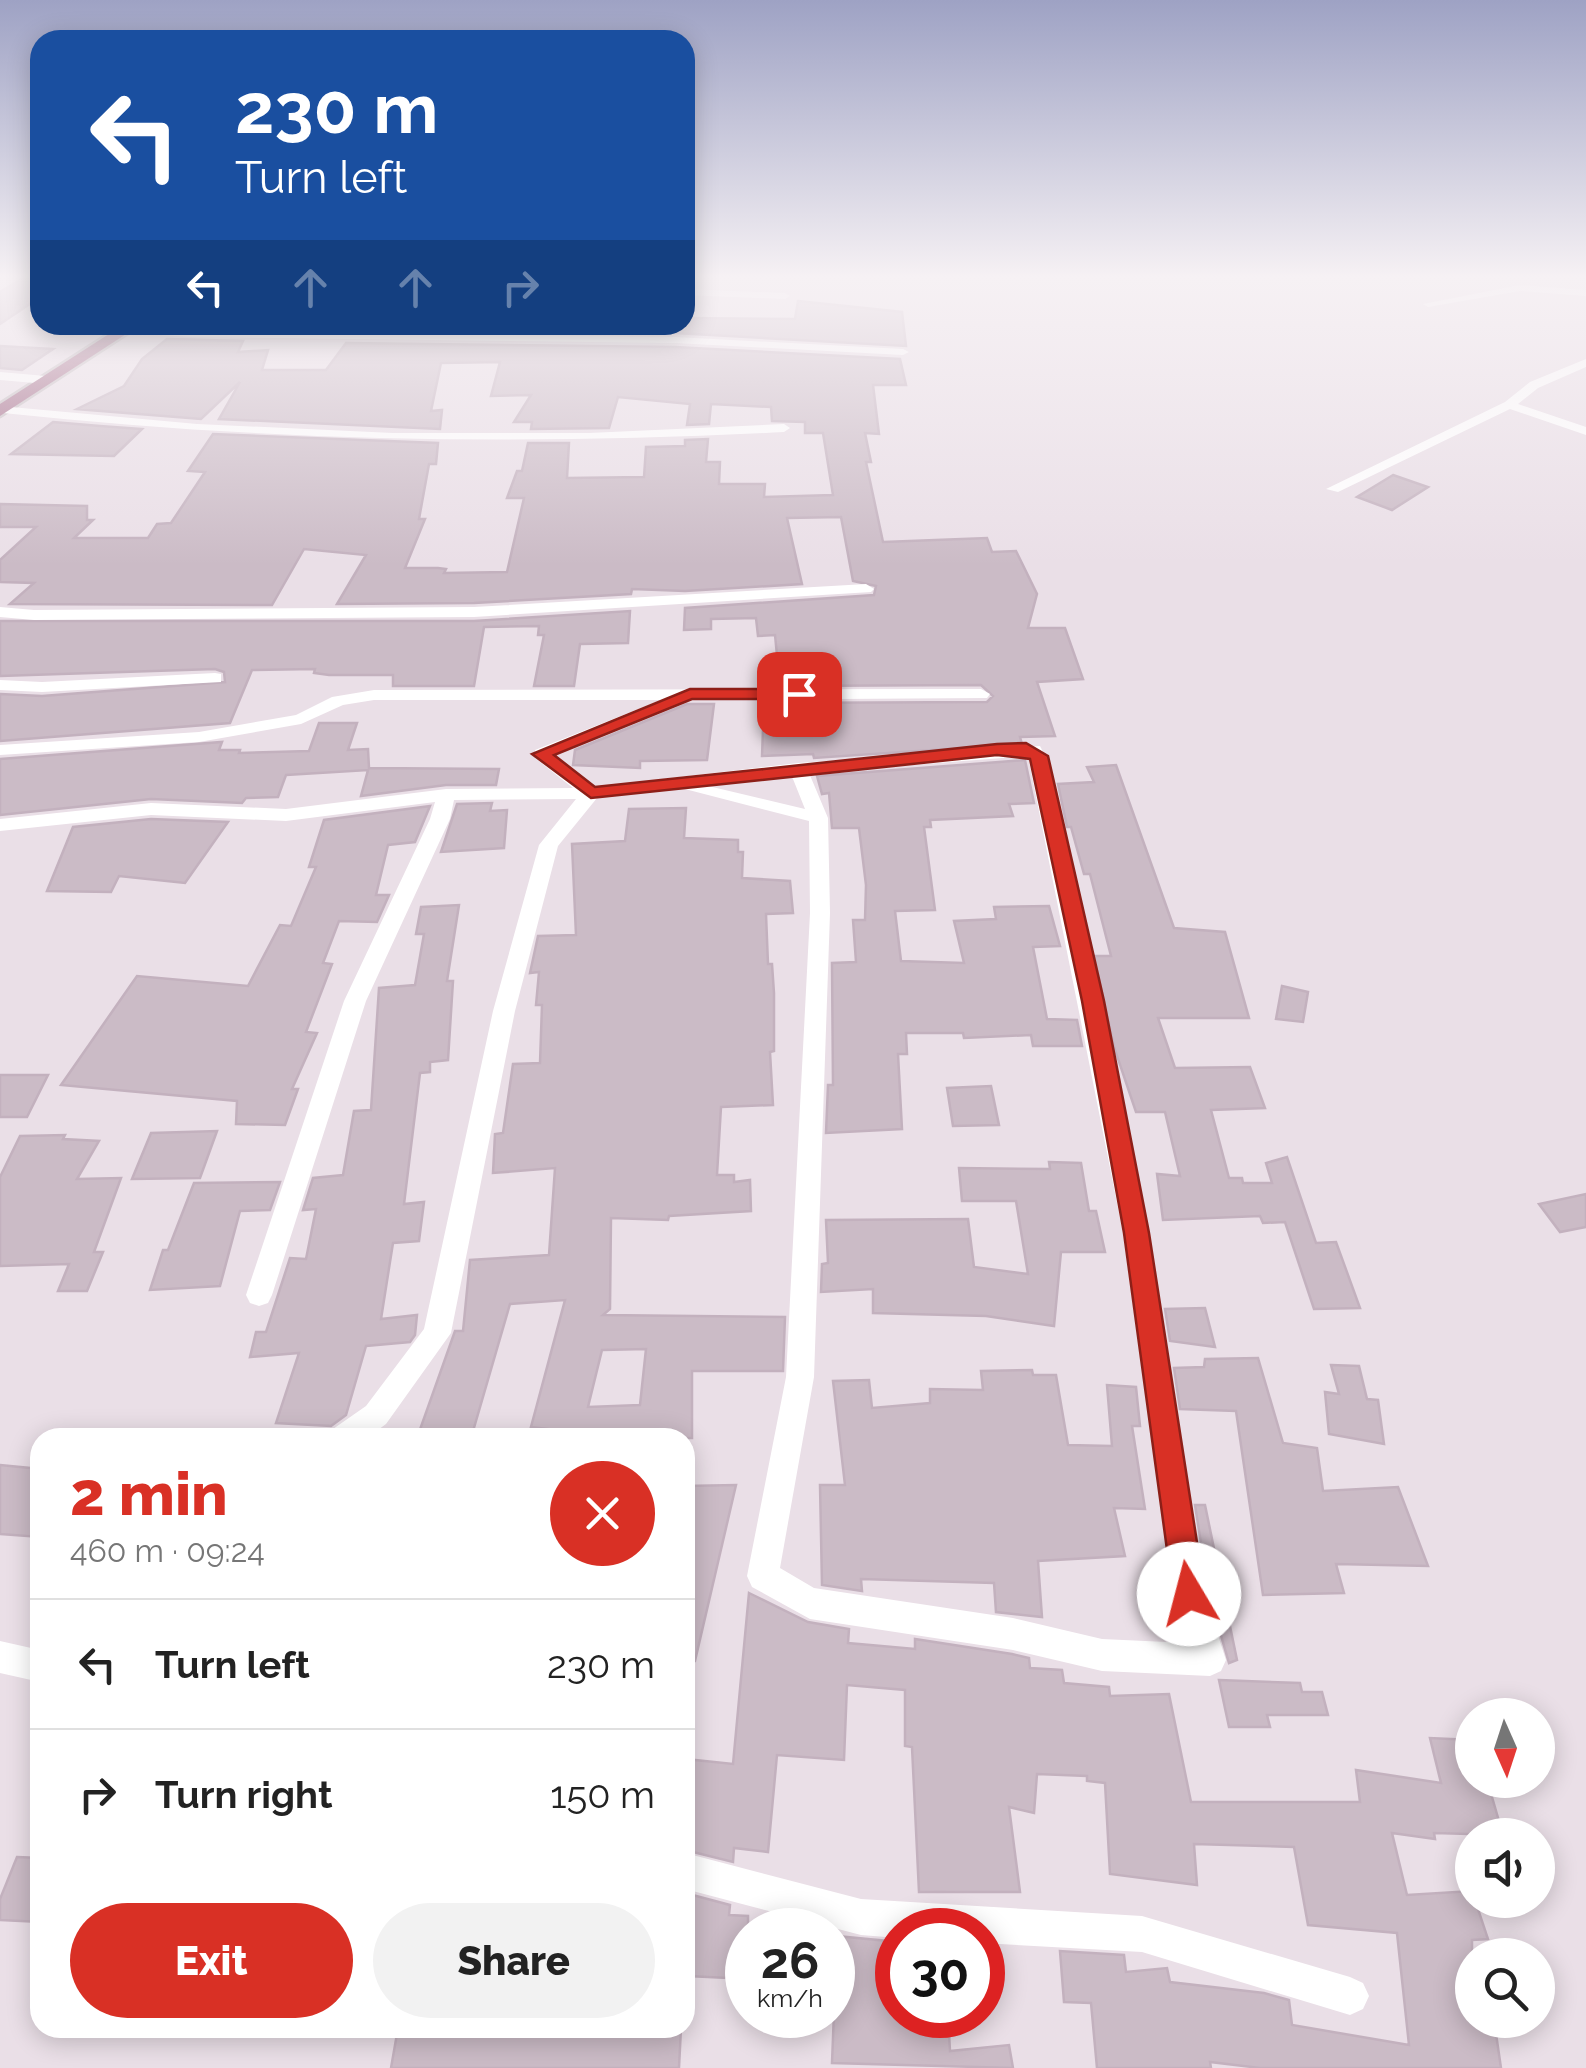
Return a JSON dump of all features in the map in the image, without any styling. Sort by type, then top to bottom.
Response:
[{"type":"main road","points":[[2,410],[59,372]]},
{"type":"street","points":[[1333,489],[1509,405],[1534,385],[1571,372]]},
{"type":"street","points":[[0,376],[46,380]]},
{"type":"street","points":[[1509,405],[1586,430]]},
{"type":"street","points":[[2,410],[83,419],[370,436],[630,435],[784,428]]},
{"type":"street","points":[[0,612],[34,616],[456,612],[866,589]]},
{"type":"street","points":[[0,685],[42,687],[215,678]]},
{"type":"street","points":[[591,793],[541,754],[690,694]]},
{"type":"street","points":[[0,750],[199,736],[302,720],[338,701],[374,696],[981,694]]},
{"type":"street","points":[[0,824],[150,809],[286,815],[446,795],[591,793],[798,768],[997,750],[1026,749],[1039,756],[1093,1001],[1136,1233],[1189,1594],[1210,1660],[1102,1655],[1014,1634],[810,1603],[762,1576],[800,1378],[820,913],[818,818],[798,768]]},
{"type":"street","points":[[675,784],[818,818]]},
{"type":"street","points":[[357,1428],[376,1415],[437,1334],[504,1011],[548,845],[591,793]]},
{"type":"street","points":[[260,1295],[355,1001],[440,819],[446,795]]},
{"type":"street","points":[[0,1657],[30,1664]]},
{"type":"street","points":[[695,1874],[861,1918],[1142,1934],[1350,1996]]},
{"type":"building","points":[[134,372],[439,372],[431,411],[442,410],[440,429],[219,419],[240,382],[201,419],[77,409],[124,386]]},
{"type":"building","points":[[497,372],[903,372],[906,385],[873,385],[879,434],[865,433],[871,462],[866,462],[883,542],[987,538],[992,552],[1016,551],[1037,594],[1028,628],[1065,628],[1083,679],[1037,682],[1055,736],[1020,737],[1022,744],[814,758],[813,754],[762,756],[764,703],[987,702],[993,696],[981,685],[780,686],[775,635],[758,636],[756,618],[711,619],[711,629],[684,630],[685,608],[874,595],[876,586],[853,581],[841,517],[787,518],[802,584],[685,591],[632,589],[631,594],[474,603],[337,604],[366,555],[304,549],[272,605],[10,604],[34,583],[0,582],[0,560],[36,527],[0,527],[0,504],[87,506],[87,520],[93,520],[74,538],[148,538],[157,524],[171,523],[205,472],[188,471],[213,434],[438,443],[436,464],[429,464],[419,519],[425,519],[405,568],[446,569],[444,573],[507,572],[524,498],[507,498],[517,471],[522,471],[528,443],[569,443],[567,478],[644,477],[646,447],[685,446],[685,440],[708,439],[706,462],[720,462],[719,484],[765,484],[764,497],[833,495],[823,433],[805,433],[805,422],[772,421],[771,407],[711,404],[709,424],[687,425],[690,404],[618,397],[609,428],[531,429],[532,422],[514,422],[531,395],[491,396]]},
{"type":"building","points":[[53,422],[142,429],[114,456],[11,454]]},
{"type":"building","points":[[1393,475],[1428,487],[1392,510],[1357,497]]},
{"type":"building","points":[[630,611],[628,643],[580,644],[574,686],[534,686],[544,635],[538,635],[539,626],[484,627],[474,686],[393,686],[393,675],[329,675],[314,673],[315,669],[252,670],[230,723],[0,741],[0,694],[42,696],[225,682],[224,672],[215,669],[0,676],[0,621],[474,621]]},
{"type":"building","points":[[687,704],[714,704],[707,760],[640,761],[640,768],[573,765],[575,750]]},
{"type":"building","points":[[319,723],[357,723],[348,750],[368,749],[369,768],[499,769],[496,785],[446,785],[361,796],[368,770],[286,775],[278,797],[246,798],[242,803],[151,799],[0,815],[0,759],[222,742],[219,750],[240,750],[239,753],[309,751]]},
{"type":"building","points":[[1025,760],[1034,803],[1009,804],[1013,816],[930,820],[931,827],[924,827],[935,910],[895,911],[901,961],[964,963],[954,921],[996,919],[994,907],[1049,906],[1060,946],[1033,947],[1047,1019],[1077,1020],[1082,1046],[1033,1046],[1031,1035],[964,1038],[963,1033],[906,1033],[907,1054],[898,1054],[902,1129],[826,1133],[828,1085],[833,1085],[832,963],[856,962],[853,920],[865,920],[866,885],[859,828],[832,828],[829,793],[822,794],[817,776]]},
{"type":"building","points":[[1116,765],[1174,928],[1225,932],[1249,1018],[1158,1018],[1175,1068],[1250,1067],[1265,1108],[1211,1110],[1229,1178],[1242,1178],[1243,1183],[1272,1183],[1266,1163],[1287,1157],[1316,1243],[1336,1242],[1360,1308],[1314,1309],[1285,1222],[1263,1223],[1260,1216],[1163,1220],[1157,1174],[1180,1176],[1165,1112],[1136,1112],[1114,1047],[1094,956],[1111,956],[1090,874],[1084,874],[1071,827],[1067,827],[1058,784],[1094,782],[1087,767]]},
{"type":"building","points":[[492,803],[490,811],[507,810],[504,848],[441,852],[457,804]]},
{"type":"building","points":[[430,806],[415,842],[388,845],[376,895],[389,895],[377,922],[339,921],[323,963],[332,964],[306,1032],[317,1033],[292,1089],[298,1089],[285,1125],[236,1124],[237,1101],[61,1085],[137,976],[248,986],[280,925],[291,926],[316,867],[309,867],[324,820]]},
{"type":"building","points":[[686,808],[684,838],[738,840],[738,852],[743,852],[742,878],[790,881],[793,913],[766,914],[768,964],[772,964],[774,993],[774,1051],[770,1052],[773,1105],[721,1107],[717,1175],[734,1175],[734,1182],[750,1180],[751,1211],[669,1216],[668,1220],[611,1218],[610,1309],[603,1315],[785,1317],[783,1371],[692,1371],[692,1428],[531,1427],[565,1300],[510,1304],[474,1428],[421,1428],[455,1331],[463,1331],[470,1260],[549,1255],[555,1168],[493,1173],[495,1134],[503,1133],[513,1064],[540,1063],[542,1005],[536,1005],[539,972],[530,973],[538,936],[576,935],[572,844],[625,841],[629,809]],"holes":[[[646,1349],[640,1405],[588,1407],[602,1350]]]},
{"type":"building","points":[[151,819],[228,822],[185,883],[119,876],[111,892],[47,891],[73,827]]},
{"type":"building","points":[[459,905],[447,981],[453,981],[448,1060],[430,1062],[430,1072],[420,1073],[404,1204],[424,1202],[419,1241],[393,1243],[381,1319],[417,1315],[415,1335],[410,1342],[366,1346],[346,1415],[331,1426],[276,1423],[299,1353],[250,1357],[256,1332],[266,1332],[290,1258],[306,1259],[316,1209],[303,1210],[313,1178],[343,1175],[354,1111],[371,1110],[379,988],[415,985],[424,934],[416,934],[421,907]]},
{"type":"building","points":[[1282,986],[1308,992],[1303,1022],[1276,1019]]},
{"type":"building","points":[[0,1075],[48,1075],[27,1117],[0,1117]]},
{"type":"building","points":[[991,1086],[999,1125],[953,1126],[947,1088]]},
{"type":"building","points":[[217,1131],[200,1178],[132,1179],[151,1133]]},
{"type":"building","points":[[65,1135],[63,1139],[99,1141],[77,1179],[121,1178],[94,1252],[103,1252],[87,1291],[58,1291],[69,1264],[0,1266],[0,1177],[20,1136]]},
{"type":"building","points":[[1049,1162],[1081,1163],[1089,1211],[1096,1211],[1105,1252],[1061,1252],[1054,1326],[986,1316],[873,1313],[873,1289],[821,1292],[822,1264],[828,1263],[826,1220],[968,1219],[974,1267],[1028,1274],[1016,1201],[962,1201],[959,1168],[1050,1169]]},
{"type":"building","points":[[280,1182],[270,1210],[240,1211],[220,1286],[150,1290],[163,1250],[168,1250],[194,1183]]},
{"type":"building","points":[[1586,1194],[1586,1227],[1560,1232],[1539,1204]]},
{"type":"building","points":[[1205,1308],[1215,1347],[1170,1341],[1165,1309]]},
{"type":"building","points":[[1258,1358],[1283,1443],[1317,1448],[1323,1491],[1398,1487],[1428,1566],[1336,1564],[1344,1593],[1263,1595],[1236,1411],[1180,1409],[1174,1368],[1204,1367],[1205,1359]]},
{"type":"building","points":[[1331,1365],[1359,1366],[1367,1399],[1378,1400],[1384,1444],[1329,1434],[1325,1392],[1339,1394]]},
{"type":"building","points":[[1032,1370],[1033,1375],[1056,1375],[1068,1445],[1112,1446],[1107,1385],[1136,1387],[1140,1426],[1132,1426],[1145,1509],[1114,1508],[1125,1556],[1038,1561],[1042,1617],[996,1612],[994,1583],[861,1579],[862,1591],[822,1585],[820,1485],[845,1485],[833,1381],[869,1380],[872,1408],[930,1403],[930,1389],[983,1390],[981,1371]]},
{"type":"building","points":[[0,1465],[30,1468],[30,1536],[0,1534]]},
{"type":"building","points":[[736,1485],[695,1661],[695,1486]]},
{"type":"building","points":[[1195,1505],[1205,1505],[1237,1660],[1229,1663],[1209,1594]]},
{"type":"building","points":[[749,1593],[808,1622],[849,1629],[848,1643],[915,1649],[915,1639],[1012,1654],[1029,1658],[1030,1668],[1062,1670],[1064,1683],[1109,1687],[1110,1696],[1169,1694],[1191,1802],[1360,1802],[1356,1770],[1441,1783],[1430,1738],[1455,1739],[1455,1798],[1492,1798],[1498,1818],[1455,1818],[1455,1834],[1434,1833],[1435,1839],[1392,1833],[1407,1895],[1455,1892],[1455,1918],[1481,1918],[1488,1938],[1455,1938],[1455,2038],[1497,2038],[1501,2068],[1260,2068],[1210,2062],[1211,2068],[1097,2068],[1091,2003],[1064,2002],[1060,1951],[1124,1955],[1126,1972],[1167,1968],[1170,1982],[1264,1993],[1289,2000],[1292,2025],[1409,2045],[1397,1933],[1308,1925],[1294,1847],[1194,1844],[1197,1885],[1110,1874],[1105,1783],[1087,1781],[1087,1776],[1037,1774],[1034,1813],[1009,1807],[1020,1892],[919,1892],[912,1747],[905,1746],[905,1690],[847,1685],[844,1760],[777,1755],[768,1852],[734,1848],[733,1862],[695,1852],[695,1760],[733,1764]]},
{"type":"building","points":[[1219,1680],[1300,1683],[1302,1692],[1322,1692],[1328,1715],[1267,1715],[1270,1727],[1229,1727]]},
{"type":"building","points":[[17,1857],[30,1858],[30,1922],[0,1920],[0,1899]]},
{"type":"building","points":[[695,1896],[730,1905],[725,1908],[725,1978],[695,1976]]},
{"type":"building","points":[[855,1938],[875,1940],[875,2038],[949,2038],[950,2051],[1009,2045],[1013,2068],[832,2063],[833,2038],[855,2038]]},
{"type":"building","points":[[396,2038],[680,2038],[679,2068],[391,2068]]},
{"type":"route","points":[[799,694],[690,694],[541,754],[591,793],[798,768],[997,750],[1034,750],[1039,756],[1093,1001],[1136,1233],[1189,1594]]}]
